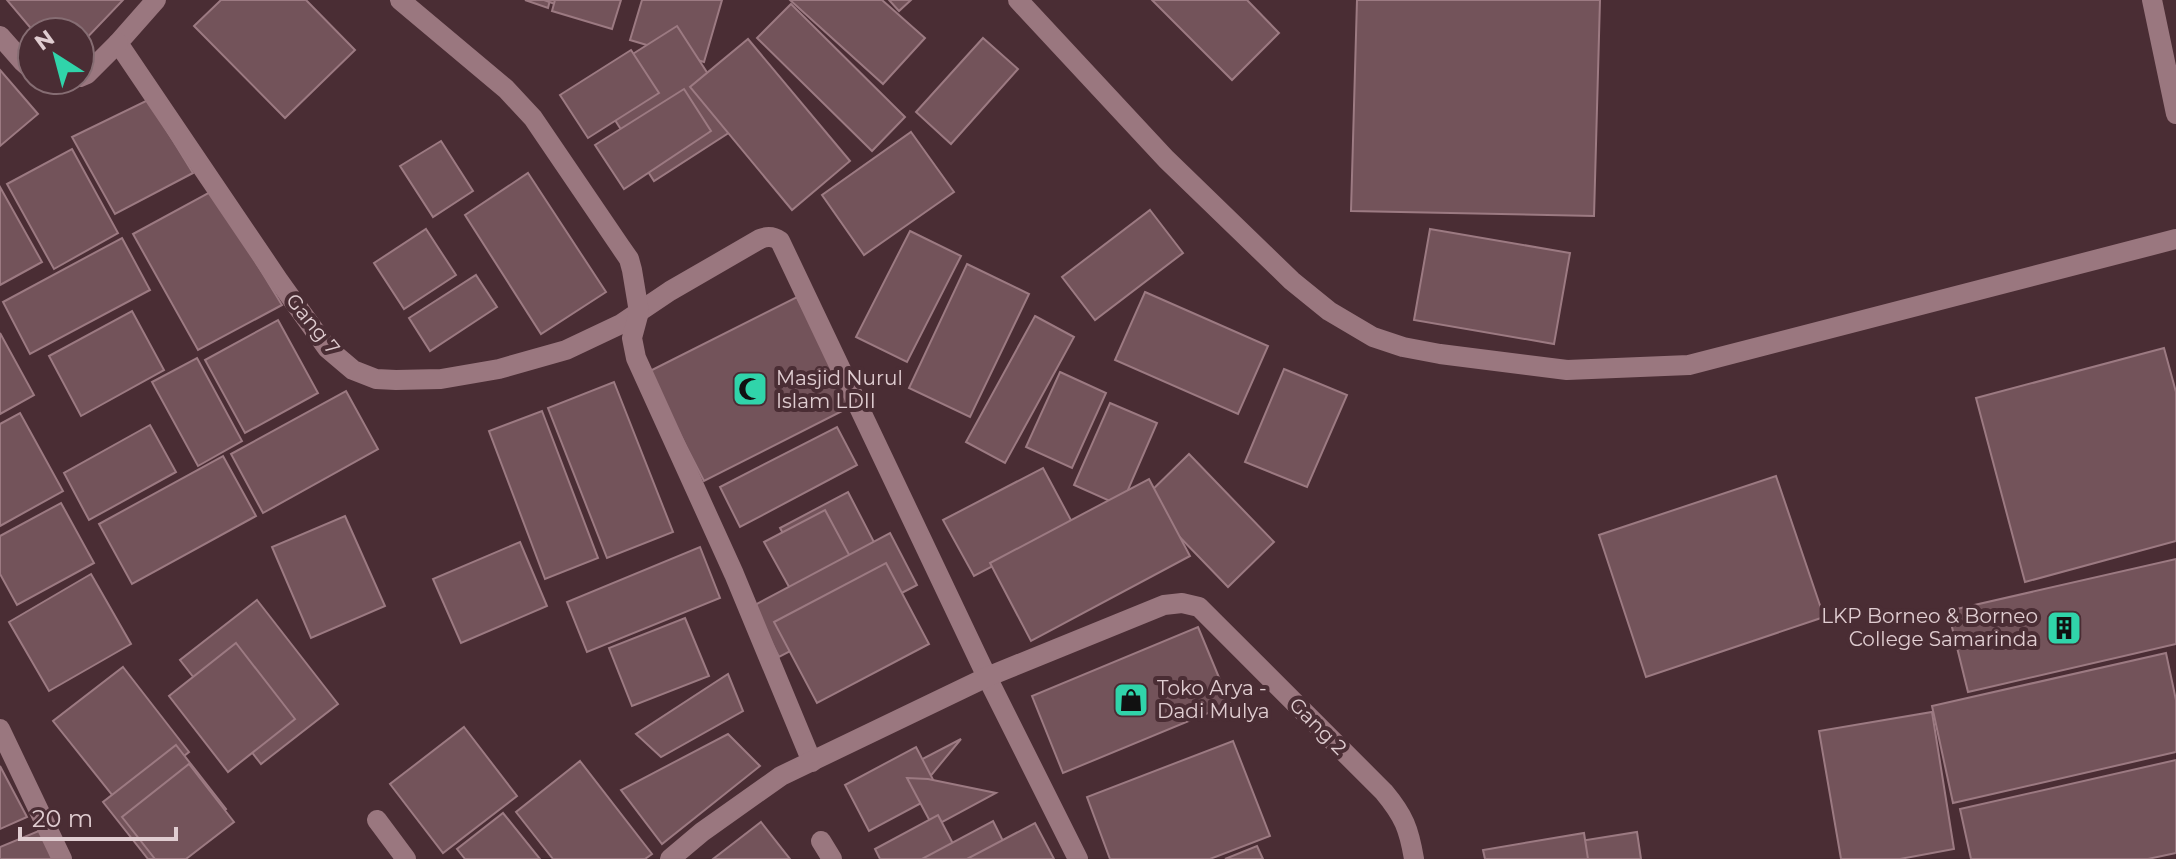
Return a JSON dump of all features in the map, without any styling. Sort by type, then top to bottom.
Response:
[{"type":"street","points":[[96,65],[156,0]]},
{"type":"street","points":[[400,0],[506,89],[533,118],[629,259],[639,312],[632,338],[636,358],[734,574],[812,762]]},
{"type":"street","points":[[1018,0],[1166,159],[1292,281],[1340,318],[1373,337],[1403,347],[1567,370],[1689,365],[2176,239]]},
{"type":"street","points":[[2152,0],[2176,114]]},
{"type":"street","points":[[0,36],[16,53]]},
{"type":"street","name":"Gang 7","points":[[118,43],[327,348],[353,370],[376,379],[441,379],[499,369],[566,350],[621,324],[670,291],[760,239],[766,236],[780,241],[987,677],[1078,859]]},
{"type":"street","name":"Gang 2","points":[[987,677],[1164,605],[1182,603],[1199,607],[1384,792],[1409,830],[1414,859]]},
{"type":"street","points":[[670,859],[702,832],[781,776],[987,677]]},
{"type":"street","points":[[0,729],[62,859]]},
{"type":"street","points":[[377,820],[406,859]]},
{"type":"building","points":[[7,0],[123,0],[96,28],[96,16],[20,16]]},
{"type":"building","points":[[221,0],[306,0],[355,50],[285,118],[194,26]]},
{"type":"building","points":[[525,0],[550,0],[548,8]]},
{"type":"building","points":[[544,0],[604,0],[596,19]]},
{"type":"building","points":[[555,0],[621,0],[612,29],[552,11]]},
{"type":"building","points":[[642,0],[722,0],[704,62],[630,40]]},
{"type":"building","points":[[790,0],[882,0],[925,38],[883,84]]},
{"type":"building","points":[[889,0],[911,0],[899,11]]},
{"type":"building","points":[[1152,0],[1247,0],[1279,33],[1232,80]]},
{"type":"building","points":[[1357,0],[1600,0],[1594,216],[1351,211]]},
{"type":"building","points":[[791,4],[905,117],[872,151],[757,38]]},
{"type":"building","points":[[677,26],[741,125],[654,181],[590,81]]},
{"type":"building","points":[[983,38],[1018,69],[951,144],[916,112]]},
{"type":"building","points":[[748,39],[850,161],[792,210],[690,87]]},
{"type":"building","points":[[631,50],[659,93],[588,138],[560,95]]},
{"type":"building","points":[[0,70],[16,89],[16,96],[22,96],[38,114],[0,146]]},
{"type":"building","points":[[684,89],[711,131],[624,189],[595,145]]},
{"type":"building","points":[[148,100],[193,173],[115,214],[72,137]]},
{"type":"building","points":[[911,132],[954,192],[864,255],[822,195]]},
{"type":"building","points":[[441,141],[473,191],[433,217],[400,166]]},
{"type":"building","points":[[72,149],[118,233],[54,269],[7,184]]},
{"type":"building","points":[[528,173],[606,292],[541,334],[465,215]]},
{"type":"building","points":[[0,187],[42,262],[0,285]]},
{"type":"building","points":[[212,191],[282,305],[198,350],[133,234]]},
{"type":"building","points":[[1150,210],[1183,253],[1095,320],[1062,277]]},
{"type":"building","points":[[426,229],[456,275],[404,309],[374,263]]},
{"type":"building","points":[[1430,229],[1570,253],[1554,344],[1414,320]]},
{"type":"building","points":[[910,231],[961,256],[907,362],[856,337]]},
{"type":"building","points":[[122,238],[150,290],[30,354],[3,302]]},
{"type":"building","points":[[967,264],[1029,294],[970,417],[909,388]]},
{"type":"building","points":[[476,275],[497,307],[430,351],[409,318]]},
{"type":"building","points":[[1145,292],[1268,346],[1238,414],[1115,360]]},
{"type":"building","name":"Masjid Nurul Islam LDII","points":[[797,297],[852,406],[704,481],[648,372]]},
{"type":"building","points":[[132,311],[164,370],[81,416],[49,356]]},
{"type":"building","points":[[1035,316],[1074,337],[1005,463],[966,442]]},
{"type":"building","points":[[278,320],[318,393],[245,433],[205,360]]},
{"type":"building","points":[[0,333],[34,395],[0,414]]},
{"type":"building","points":[[2164,348],[2176,392],[2176,541],[2025,582],[1976,398]]},
{"type":"building","points":[[197,358],[242,441],[198,466],[152,382]]},
{"type":"building","points":[[1284,369],[1347,395],[1307,487],[1245,462]]},
{"type":"building","points":[[1060,372],[1106,393],[1072,468],[1026,447]]},
{"type":"building","points":[[614,382],[673,532],[607,558],[548,408]]},
{"type":"building","points":[[346,391],[378,449],[263,513],[231,454]]},
{"type":"building","points":[[1110,403],[1157,423],[1121,506],[1074,485]]},
{"type":"building","points":[[542,411],[598,558],[545,579],[489,431]]},
{"type":"building","points":[[20,413],[63,491],[0,526],[0,424]]},
{"type":"building","points":[[150,425],[176,472],[89,520],[64,473]]},
{"type":"building","points":[[837,427],[857,465],[740,527],[720,487]]},
{"type":"building","points":[[1189,454],[1274,542],[1228,587],[1143,499]]},
{"type":"building","points":[[223,456],[256,516],[132,584],[99,524]]},
{"type":"building","points":[[1043,468],[1073,524],[974,576],[943,520]]},
{"type":"building","points":[[1776,476],[1824,617],[1646,677],[1599,535]]},
{"type":"building","points":[[1149,479],[1190,556],[1031,641],[990,563]]},
{"type":"building","points":[[848,492],[876,546],[809,582],[780,528]]},
{"type":"building","points":[[61,503],[94,563],[17,605],[0,574],[0,536]]},
{"type":"building","points":[[825,510],[853,562],[793,594],[764,542]]},
{"type":"building","points":[[345,516],[385,606],[311,638],[272,547]]},
{"type":"building","points":[[890,533],[917,585],[779,657],[753,606]]},
{"type":"building","points":[[520,542],[547,606],[461,643],[433,579]]},
{"type":"building","points":[[700,547],[720,598],[587,652],[567,602]]},
{"type":"building","name":"LKP Borneo & Borneo College Samarinda","points":[[2176,559],[2176,644],[1968,692],[1948,611]]},
{"type":"building","points":[[886,563],[929,644],[817,703],[774,622]]},
{"type":"building","points":[[91,574],[131,644],[49,691],[9,622]]},
{"type":"building","points":[[257,600],[338,704],[261,764],[180,660]]},
{"type":"building","points":[[685,618],[709,676],[632,706],[609,648]]},
{"type":"building","name":"Toko Arya - Dadi Mulya","points":[[1198,627],[1230,704],[1063,773],[1032,696]]},
{"type":"building","points":[[236,643],[295,719],[228,772],[169,696]]},
{"type":"building","points":[[2166,653],[2176,700],[2176,752],[1953,803],[1932,706]]},
{"type":"building","points":[[123,667],[189,752],[121,806],[53,721]]},
{"type":"building","points":[[728,674],[743,711],[661,757],[636,734]]},
{"type":"building","points":[[1932,712],[1954,849],[1900,859],[1841,859],[1819,731]]},
{"type":"building","points":[[464,727],[517,796],[443,853],[390,784]]},
{"type":"building","points":[[728,734],[760,766],[662,844],[621,790]]},
{"type":"building","points":[[961,739],[928,779],[928,802],[909,766]]},
{"type":"building","points":[[1233,741],[1270,836],[1210,859],[1110,859],[1087,797]]},
{"type":"building","points":[[176,745],[226,809],[161,859],[148,859],[103,802]]},
{"type":"building","points":[[916,747],[940,793],[869,831],[845,785]]},
{"type":"building","points":[[2176,760],[2176,853],[2148,859],[1971,859],[1960,809]]},
{"type":"building","points":[[580,761],[652,854],[645,859],[553,859],[516,812]]},
{"type":"building","points":[[189,764],[234,822],[186,859],[155,859],[122,817]]},
{"type":"building","points":[[0,766],[27,817],[0,829]]},
{"type":"building","points":[[907,778],[928,779],[996,793],[933,827]]},
{"type":"building","points":[[503,813],[540,859],[465,859],[457,849]]},
{"type":"building","points":[[938,815],[961,859],[880,859],[875,849]]},
{"type":"building","points":[[993,821],[1012,859],[922,859]]},
{"type":"building","points":[[761,822],[790,859],[713,859]]},
{"type":"building","points":[[1035,823],[1054,859],[967,859]]},
{"type":"building","points":[[41,830],[53,859],[0,859],[0,847]]},
{"type":"building","points":[[1637,832],[1641,859],[1582,859],[1580,841]]},
{"type":"building","points":[[1584,833],[1588,859],[1485,859],[1483,850]]},
{"type":"building","points":[[1257,846],[1263,859],[1225,859]]},
{"type":"place","name":"Masjid Nurul Islam LDII","points":[[750,389]]},
{"type":"place","name":"LKP Borneo & Borneo College Samarinda","points":[[2064,628]]},
{"type":"place","name":"Toko Arya - Dadi Mulya","points":[[1131,700]]}]
